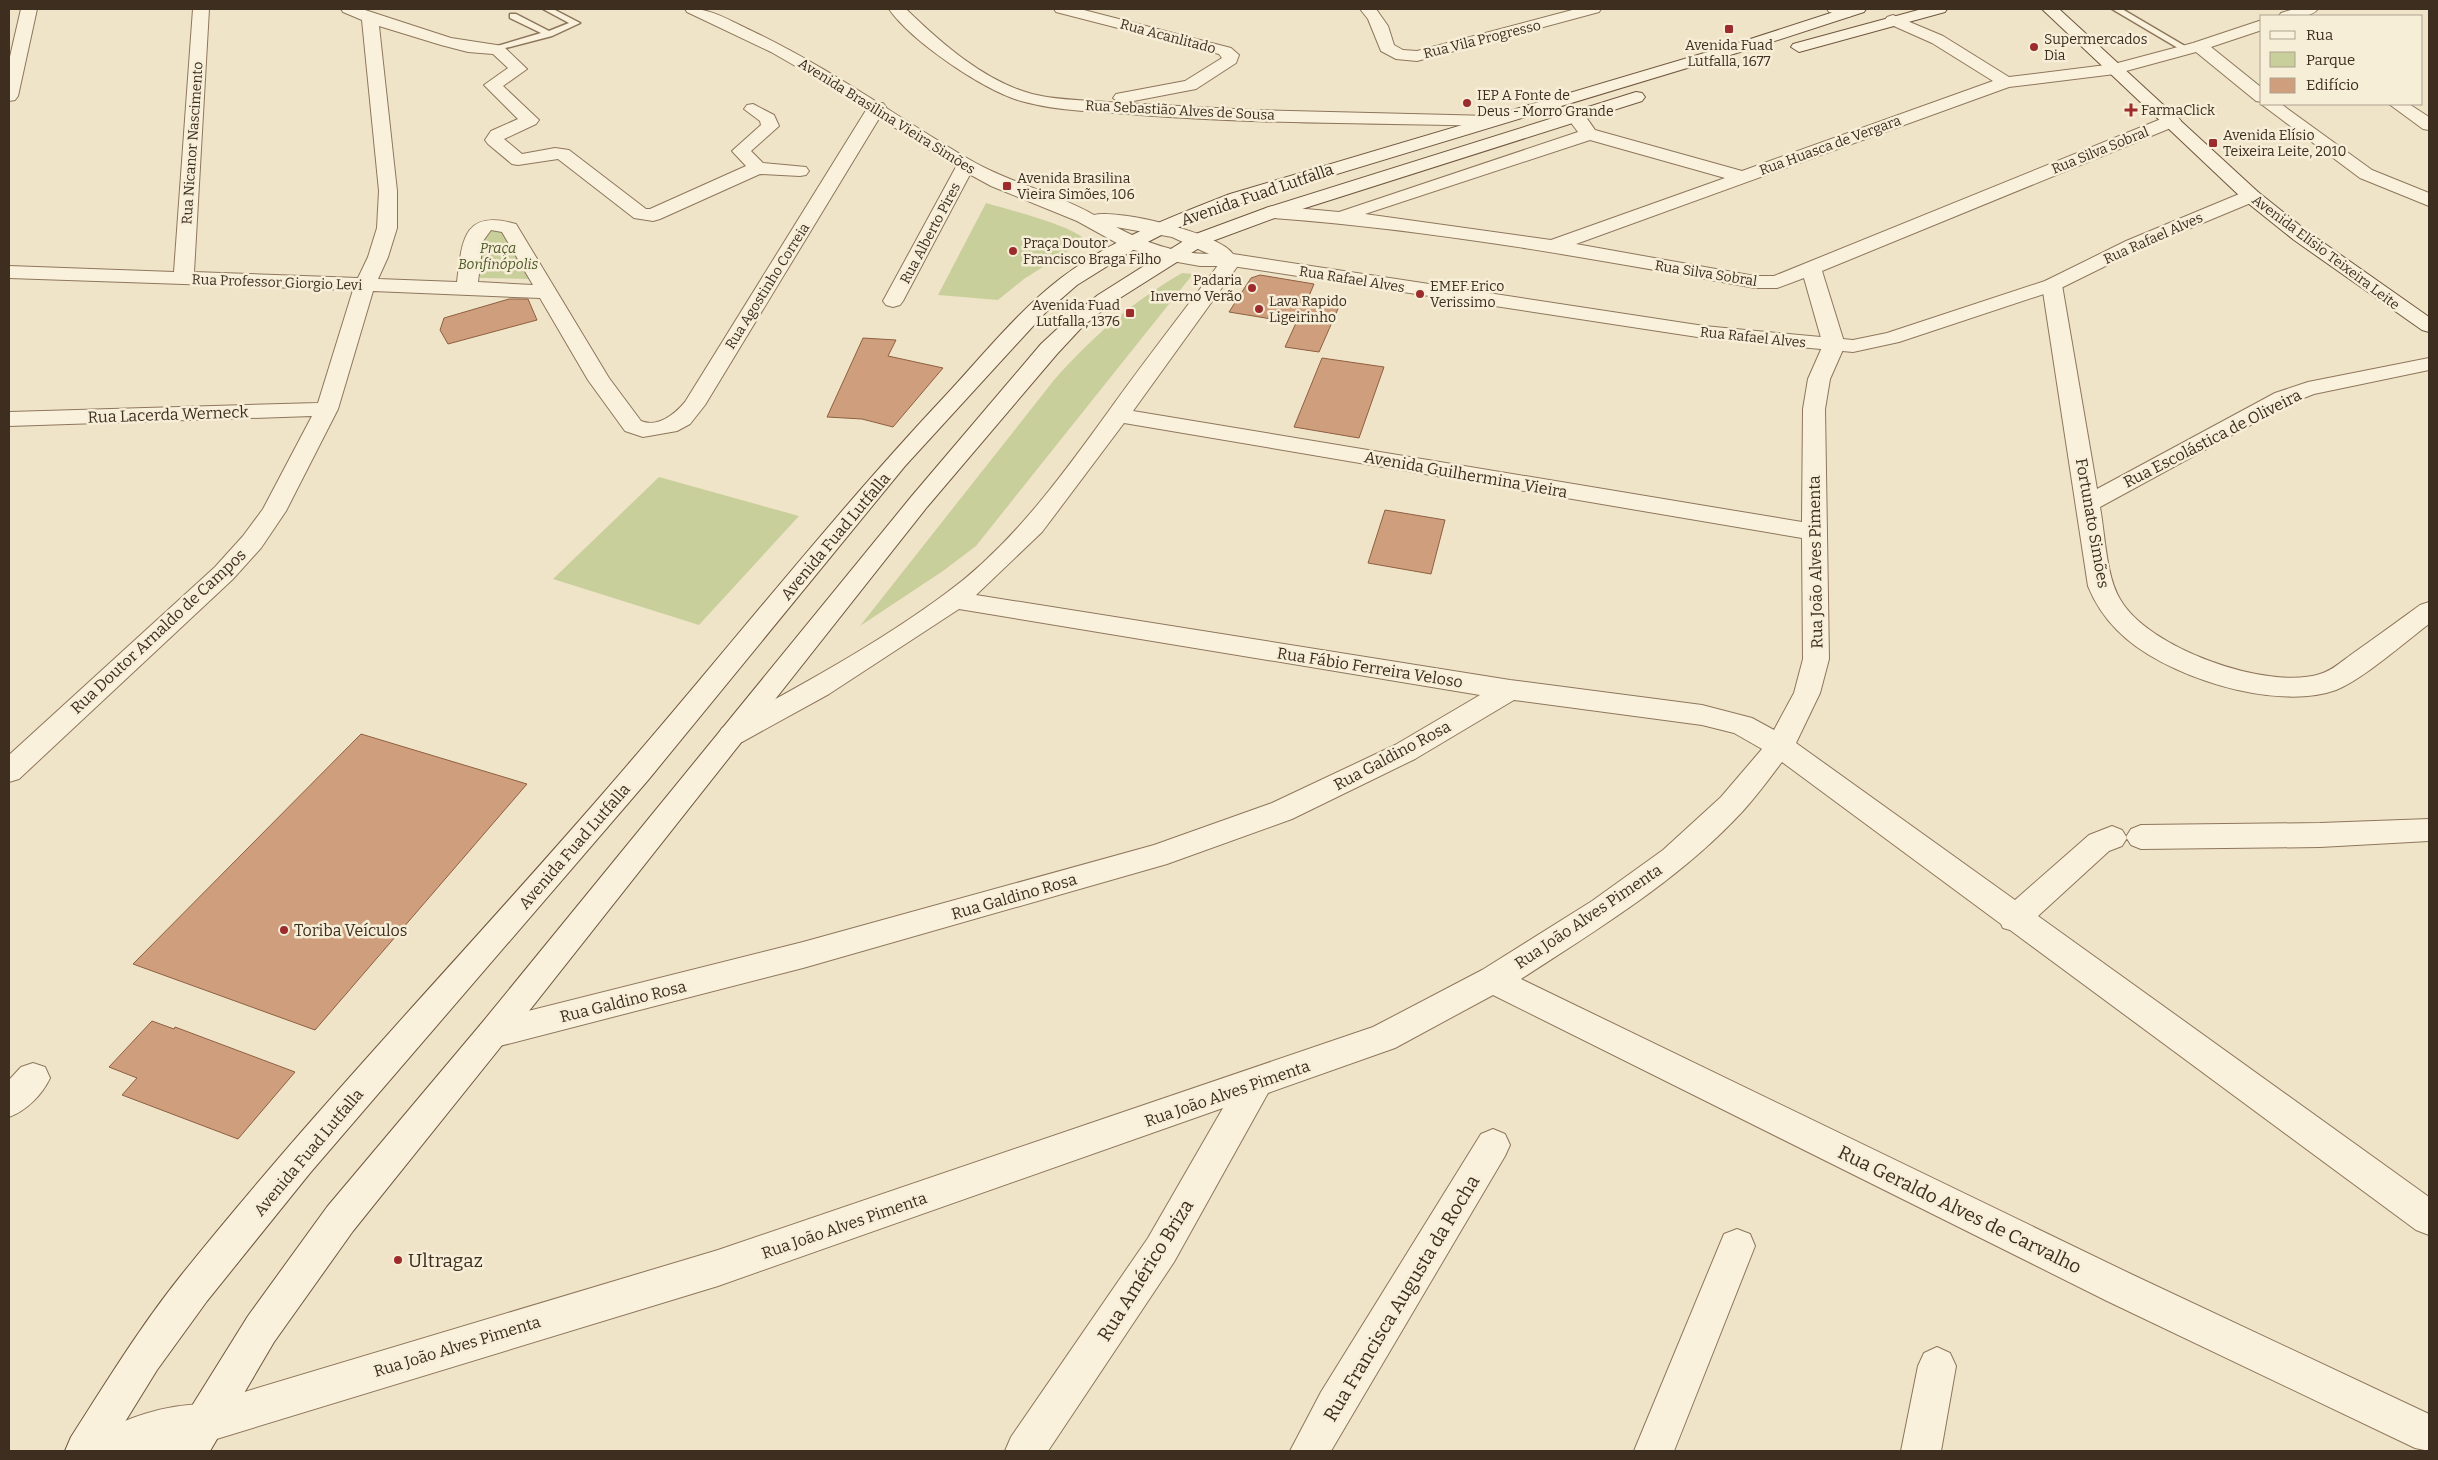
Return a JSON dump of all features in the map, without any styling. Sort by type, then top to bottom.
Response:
[{"type":"street","points":[[9,96],[12,67],[29,9]]},
{"type":"street","name":"Rua Nicanor Nascimento","points":[[184,278],[201,9]]},
{"type":"street","points":[[349,9],[370,18],[477,50],[497,50],[519,69],[492,85],[529,118],[527,122],[494,138],[515,158],[525,159],[555,153],[563,154],[644,215],[653,215],[758,168],[800,171]]},
{"type":"street","name":"Avenida Brasilina Vieira Simões","points":[[693,9],[777,49],[876,107],[966,165],[998,182],[1084,217],[1131,243],[1172,255],[1200,260],[1232,260]]},
{"type":"street","name":"Rua Sebastião Alves de Sousa","points":[[897,9],[929,40],[998,86],[1018,95],[1080,104],[1197,114],[1491,120]]},
{"type":"street","name":"Rua Acanlitado","points":[[1062,9],[1225,51],[1231,55],[1230,60],[1190,85],[1149,94],[1080,104]]},
{"type":"street","name":"Rua Vila Progresso","points":[[1368,9],[1380,25],[1386,47],[1390,52],[1406,56],[1417,56],[1593,9]]},
{"type":"street","points":[[1528,9],[1548,22]]},
{"type":"street","points":[[1714,73],[1800,46],[1938,9]]},
{"type":"street","name":"Avenida Elísio Teixeira Leite","points":[[2050,9],[2251,196],[2309,242],[2425,322]]},
{"type":"street","points":[[2292,15],[2320,9]]},
{"type":"street","name":"Avenida Fuad Lutfalla","points":[[85,1451],[144,1357],[194,1288],[298,1162],[638,771],[897,461],[1040,308],[1070,281],[1131,243],[1162,227],[1237,198],[1784,33],[1847,10]]},
{"type":"street","name":"Rua Doutor Arnaldo de Campos","points":[[9,771],[224,573],[252,542],[274,511],[327,409],[364,286],[378,257],[387,228],[388,191],[370,18]]},
{"type":"street","points":[[1893,20],[1945,42],[2006,82]]},
{"type":"street","name":"Rua Huasca de Vergara","points":[[1552,246],[2006,82],[2115,69],[2260,26]]},
{"type":"street","points":[[1784,33],[1788,41],[1800,46]]},
{"type":"street","points":[[2192,47],[2260,96]]},
{"type":"street","name":"Avenida Fuad Lutfalla","points":[[196,1437],[260,1329],[340,1219],[492,1034],[914,508],[1049,348],[1106,299],[1172,255],[1200,239],[1273,212],[1649,93]]},
{"type":"street","points":[[2271,105],[2366,174],[2429,200]]},
{"type":"street","points":[[2399,105],[2429,125]]},
{"type":"street","name":"Rua Agostinho Correia","points":[[546,292],[599,380],[633,426],[643,430],[669,426],[682,420],[694,405],[876,107]]},
{"type":"street","points":[[753,109],[768,120],[770,126],[741,151],[758,168]]},
{"type":"street","points":[[1575,116],[1589,134]]},
{"type":"street","name":"Rua Silva Sobral","points":[[1273,212],[1341,216],[1552,246],[1767,282],[1786,279],[2172,121]]},
{"type":"street","points":[[1341,216],[1589,134],[1742,177]]},
{"type":"street","name":"Rua Alberto Pires","points":[[893,301],[966,165]]},
{"type":"street","name":"Rua Rafael Alves","points":[[1232,260],[1532,308],[1704,332],[1853,346],[1892,338],[2052,285],[2133,245],[2251,196]]},
{"type":"street","name":"Avenida Brasilina Vieira Simões","points":[[1084,217],[1162,227],[1200,239],[1232,260]]},
{"type":"street","points":[[467,288],[473,238],[477,230],[493,225],[509,228],[546,292]]},
{"type":"street","name":"Avenida Fuad Lutfalla","points":[[732,735],[820,687],[955,600],[996,563],[1032,526],[1080,467],[1232,260]]},
{"type":"street","points":[[1811,268],[1834,345]]},
{"type":"street","name":"Rua Professor Giorgio Levi","points":[[9,272],[546,292]]},
{"type":"street","name":"Fortunato Simões","points":[[2052,285],[2101,586],[2111,607],[2128,625],[2162,649],[2201,668],[2241,683],[2274,688],[2304,688],[2328,682],[2429,611]]},
{"type":"street","name":"Rua João Alves Pimenta","points":[[161,1451],[196,1437],[718,1268],[1383,1038],[1493,980],[1603,910],[1673,858],[1731,804],[1780,746],[1807,693],[1816,659],[1818,618],[1814,409],[1819,379],[1834,345]]},
{"type":"street","name":"Rua Escolástica de Oliveira","points":[[2087,504],[2283,398],[2308,389],[2429,364]]},
{"type":"street","name":"Rua Lacerda Werneck","points":[[9,419],[327,409]]},
{"type":"street","name":"Avenida Guilhermina Vieira","points":[[1117,415],[1815,532]]},
{"type":"street","name":"Rua Fábio Ferreira Veloso","points":[[955,600],[1510,690],[1725,719],[1742,725],[1780,746]]},
{"type":"street","name":"Rua Galdino Rosa","points":[[492,1034],[803,955],[1157,856],[1282,811],[1404,752],[1510,690]]},
{"type":"street","points":[[1780,746],[2014,919],[2429,1218]]},
{"type":"street","points":[[2141,837],[2429,830]]},
{"type":"street","points":[[2014,919],[2099,843],[2112,838]]},
{"type":"street","name":"Rua Geraldo Alves de Carvalho","points":[[1493,980],[2120,1288],[2429,1434]]},
{"type":"street","points":[[9,1102],[33,1078]]},
{"type":"street","name":"Rua Américo Briza","points":[[1025,1451],[1161,1250],[1256,1083]]},
{"type":"street","name":"Rua Francisca Augusta da Rocha","points":[[1310,1451],[1335,1406],[1493,1145]]},
{"type":"street","points":[[1654,1451],[1737,1246]]},
{"type":"street","points":[[1921,1451],[1937,1366]]},
{"type":"street","name":"Rua João Alves Pimenta","points":[[104,1451],[137,1434],[163,1426],[196,1437]]},
{"type":"lane","points":[[497,50],[549,34],[576,23],[547,9]]},
{"type":"lane","points":[[2116,9],[2192,47]]},
{"type":"lane","points":[[512,16],[549,34]]},
{"type":"green space","name":"Praça Doutor Francisco Braga Filho","points":[[986,203],[1055,224],[1068,229],[1085,240],[1024,279],[998,300],[938,295]]},
{"type":"green space","name":"Praça Bonfinópolis","points":[[502,229],[530,279],[480,278],[475,242],[486,230]]},
{"type":"green space","points":[[1182,273],[1193,274],[976,546],[943,571],[860,626],[1068,364],[1130,308]]},
{"type":"green space","points":[[659,477],[799,516],[699,625],[553,579]]},
{"type":"building","points":[[1260,275],[1314,284],[1309,296],[1341,302],[1319,352],[1285,347],[1296,323],[1229,312],[1251,278]]},
{"type":"building","points":[[509,299],[528,299],[537,320],[448,344],[440,330],[444,318]]},
{"type":"building","points":[[863,338],[896,340],[888,356],[943,368],[893,427],[862,419],[827,417]]},
{"type":"building","points":[[1322,358],[1384,367],[1359,438],[1294,427]]},
{"type":"building","points":[[1385,510],[1445,520],[1431,574],[1368,563]]},
{"type":"building","name":"Toriba Veículos","points":[[361,734],[527,784],[315,1030],[133,964]]},
{"type":"building","points":[[152,1021],[174,1029],[175,1027],[295,1072],[238,1139],[122,1095],[137,1078],[109,1067]]},
{"type":"place","name":"Avenida Fuad Lutfalla, 1677","points":[[1729,29]]},
{"type":"place","name":"Supermercados Dia","points":[[2034,47]]},
{"type":"place","name":"IEP A Fonte de Deus - Morro Grande","points":[[1467,103]]},
{"type":"place","name":"FarmaClick","points":[[2131,110]]},
{"type":"place","name":"Avenida Elísio Teixeira Leite, 2010","points":[[2213,143]]},
{"type":"place","name":"Avenida Brasilina Vieira Simões, 106","points":[[1007,186]]},
{"type":"place","name":"Praça Doutor Francisco Braga Filho","points":[[1013,251]]},
{"type":"place","name":"Padaria Inverno Verão","points":[[1252,288]]},
{"type":"place","name":"EMEF Erico Verissimo","points":[[1420,294]]},
{"type":"place","name":"Lava Rapido Ligeirinho","points":[[1259,309]]},
{"type":"place","name":"Avenida Fuad Lutfalla, 1376","points":[[1130,313]]},
{"type":"place","name":"Toriba Veículos","points":[[284,930]]},
{"type":"place","name":"Ultragaz","points":[[398,1260]]}]
